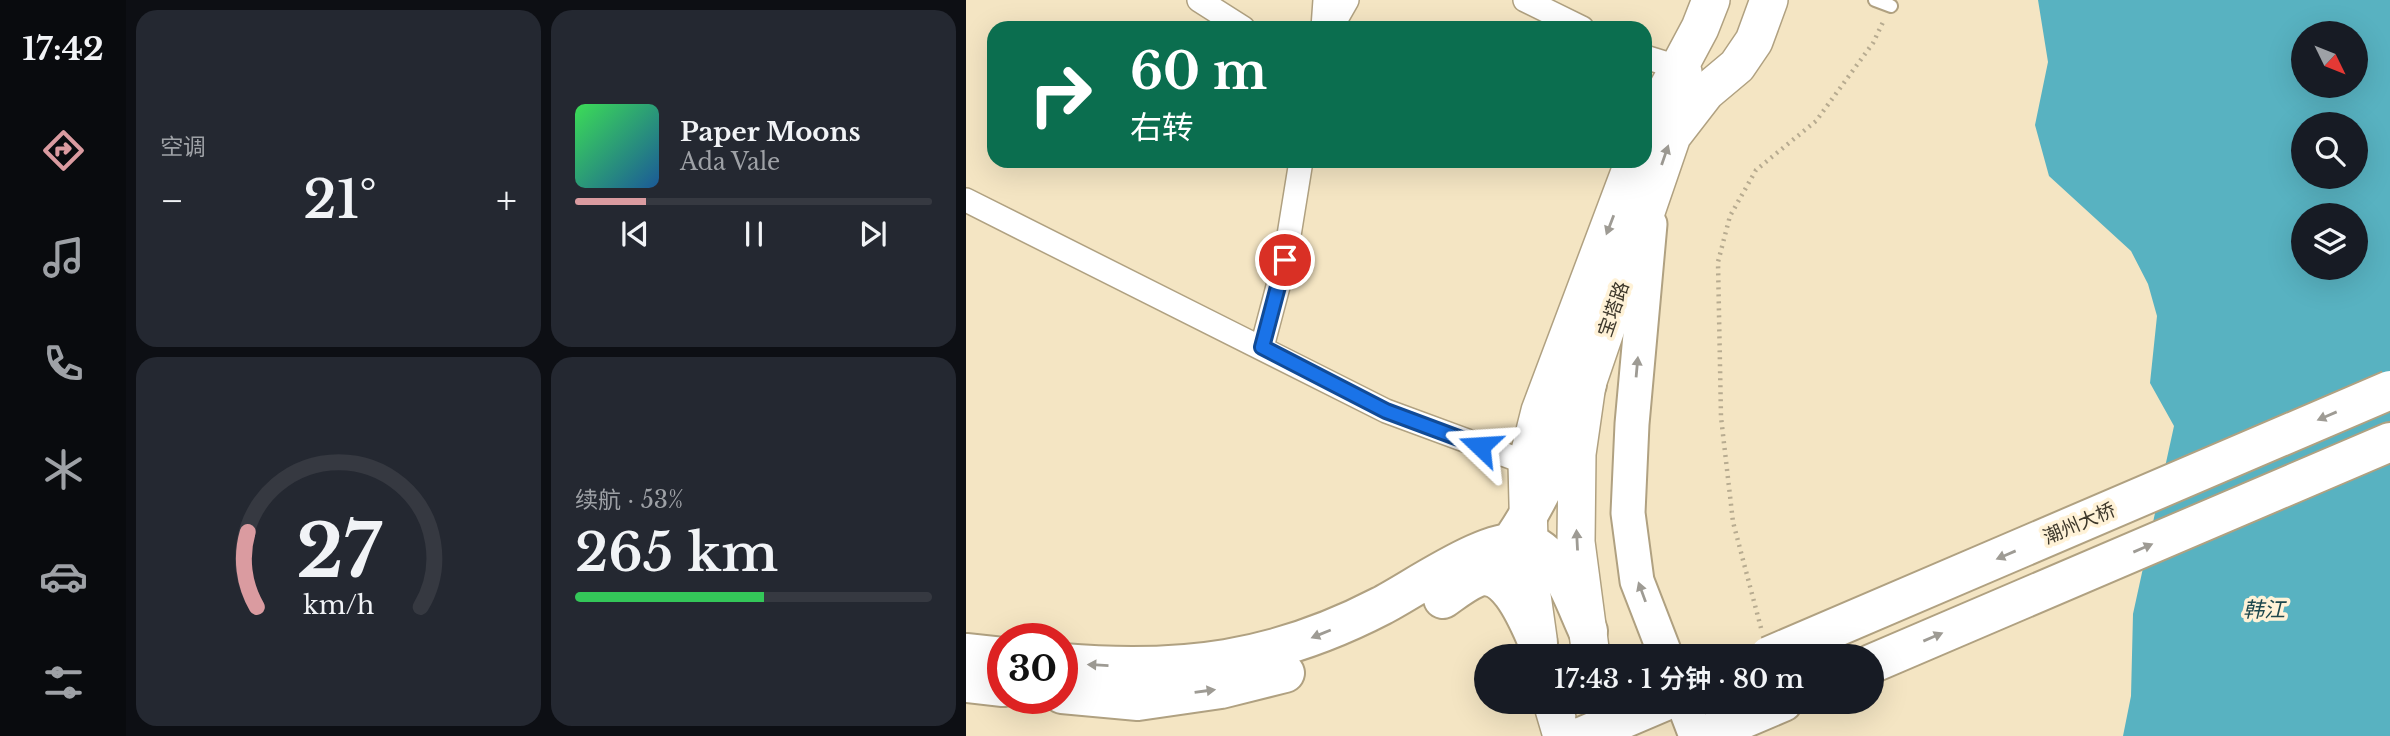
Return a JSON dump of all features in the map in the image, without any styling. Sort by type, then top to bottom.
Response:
[{"type":"highway","points":[[1078,695],[1138,701],[1221,689],[1308,667],[1385,633],[1462,573],[1478,552],[1524,534],[1587,384]]},
{"type":"highway","name":"潮州大桥","points":[[1771,644],[2390,390]]},
{"type":"highway","points":[[1884,658],[2390,442]]},
{"type":"highway","points":[[1462,573],[1500,514],[1527,463]]},
{"type":"highway","points":[[1524,534],[1548,557],[1590,643]]},
{"type":"highway","points":[[1078,664],[1159,668],[1222,661],[1289,647],[1462,573],[1489,577],[1508,588],[1521,604],[1538,644]]},
{"type":"highway","points":[[966,653],[987,655]]},
{"type":"highway","points":[[966,683],[987,685]]},
{"type":"highway","points":[[1583,736],[1635,714]]},
{"type":"highway","points":[[1703,736],[1755,714]]},
{"type":"main road","points":[[1652,103],[1662,62],[1711,0]]},
{"type":"main road","name":"宝塔路","points":[[1590,643],[1576,542],[1577,454],[1587,384],[1672,136],[1719,81],[1737,66],[1754,41],[1769,0]]},
{"type":"main road","name":"宝塔路","points":[[1539,644],[1524,534],[1527,463],[1540,411],[1631,168]]},
{"type":"main road","points":[[1653,192],[1632,424],[1628,513],[1637,581],[1661,644]]},
{"type":"main road","points":[[1556,714],[1562,736]]},
{"type":"main road","points":[[1605,714],[1612,736]]},
{"type":"main road","points":[[1688,714],[1696,736]]},
{"type":"street","points":[[1199,0],[1232,21]]},
{"type":"street","points":[[1324,21],[1325,0]]},
{"type":"street","points":[[1335,21],[1347,0]]},
{"type":"street","points":[[1525,0],[1568,21]]},
{"type":"street","points":[[1662,62],[1719,81]]},
{"type":"street","points":[[1262,347],[1285,260],[1300,168]]},
{"type":"street","points":[[966,200],[1386,411],[1527,463]]},
{"type":"lane","points":[[1875,0],[1891,6]]},
{"type":"path","points":[[1765,644],[1732,522],[1721,417],[1718,262],[1730,216],[1756,170],[1816,121],[1873,43],[1891,6]]},
{"type":"water","name":"韩江","points":[[2038,0],[2390,0],[2390,736],[2123,736],[2131,696],[2133,614],[2174,426],[2150,383],[2157,316],[2148,284],[2131,251],[2049,176],[2035,125],[2048,62]]},
{"type":"route","points":[[1285,260],[1262,347],[1386,411],[1480,446]]}]
